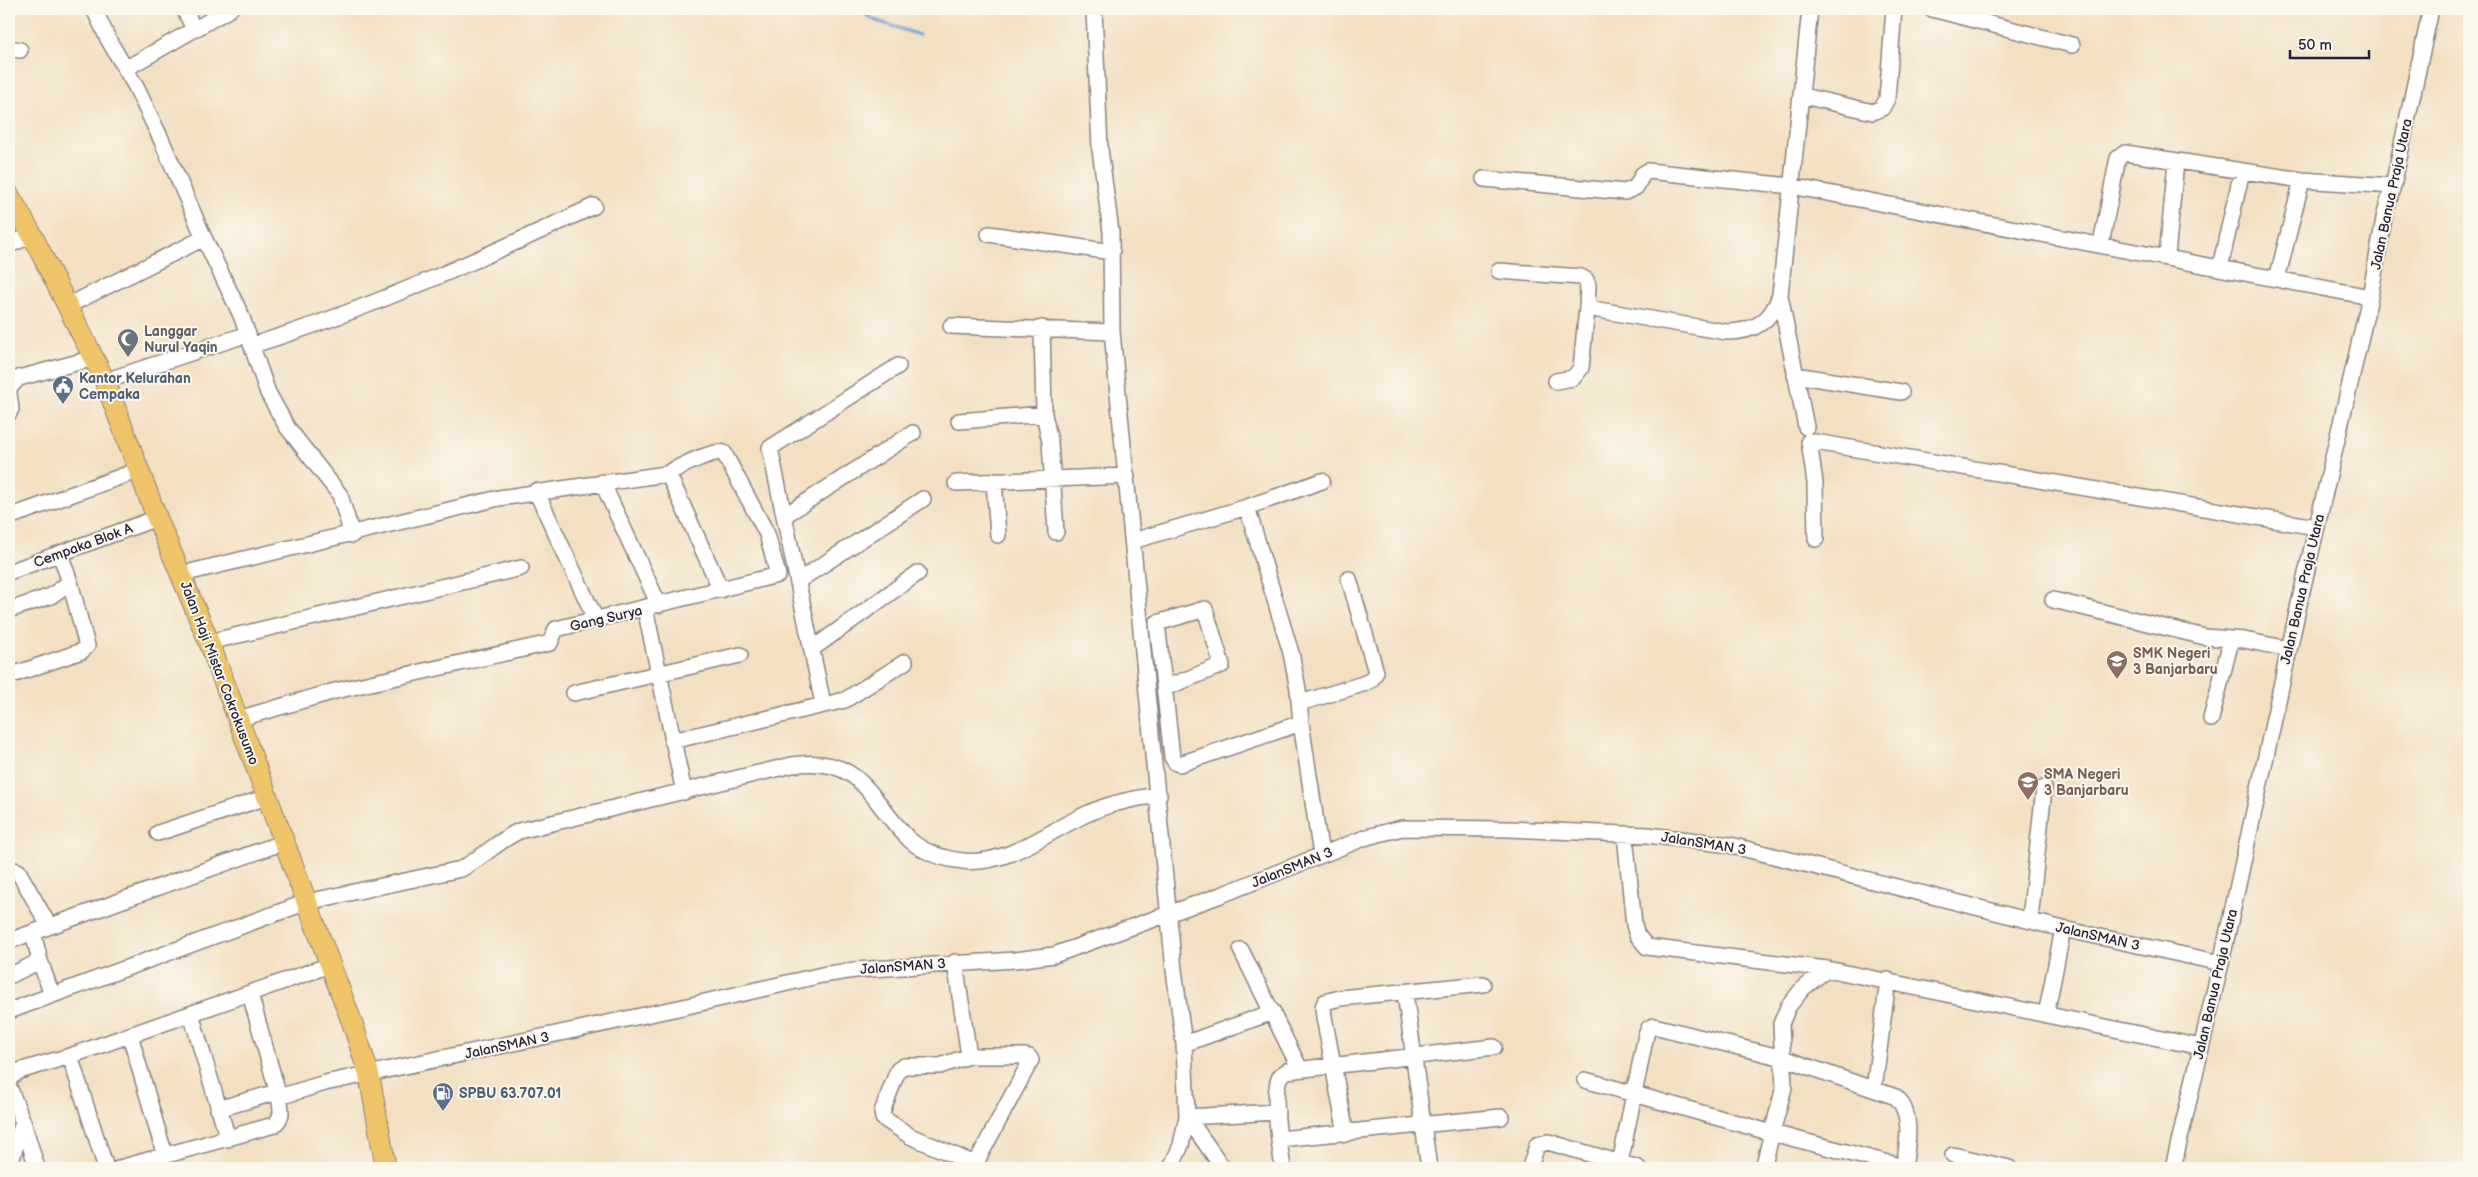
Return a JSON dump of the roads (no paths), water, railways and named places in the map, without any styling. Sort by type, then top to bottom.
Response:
[{"type":"main road","name":"Jalan Haji Mistar Cokrokusumo","points":[[9,195],[32,235],[105,381],[157,518],[209,642],[307,902],[369,1074],[386,1168]]},
{"type":"street","points":[[94,9],[162,139],[204,238],[251,339],[272,400],[287,426],[340,495],[352,535]]},
{"type":"street","points":[[184,9],[194,29]]},
{"type":"street","points":[[125,69],[230,9]]},
{"type":"street","points":[[1094,9],[1100,149],[1111,232],[1112,332],[1159,795],[1174,970],[1184,1044],[1187,1117],[1181,1145],[1170,1168]]},
{"type":"street","points":[[1587,308],[1726,332],[1742,332],[1766,321],[1776,308],[1780,295],[1791,186],[1803,96],[1810,9]]},
{"type":"street","points":[[1803,96],[1873,112],[1882,108],[1887,99],[1894,9]]},
{"type":"street","points":[[1932,9],[2072,45]]},
{"type":"street","name":"Jalan Banua Praja Utara","points":[[2173,1168],[2221,964],[2316,527],[2370,297],[2385,214],[2393,186],[2431,9]]},
{"type":"street","points":[[2101,244],[2118,158],[2121,154],[2129,152],[2176,162],[2302,180],[2393,186]]},
{"type":"street","points":[[2167,256],[2176,162]]},
{"type":"street","points":[[1484,179],[1625,192],[1636,187],[1642,174],[1648,171],[1791,186],[2167,256],[2370,297]]},
{"type":"street","points":[[2220,267],[2242,171]]},
{"type":"street","points":[[2277,279],[2302,180]]},
{"type":"street","points":[[105,381],[251,339],[313,327],[507,247],[594,206]]},
{"type":"street","points":[[989,234],[1112,252]]},
{"type":"street","points":[[9,245],[32,235]]},
{"type":"street","points":[[67,306],[204,238]]},
{"type":"street","points":[[1499,271],[1580,277],[1586,280],[1588,286],[1587,308],[1580,368],[1574,378],[1556,381]]},
{"type":"street","points":[[1780,295],[1806,427]]},
{"type":"street","points":[[951,326],[1112,332]]},
{"type":"street","points":[[1042,328],[1044,414],[1053,479],[1056,532]]},
{"type":"street","points":[[9,413],[11,409],[9,388],[19,378],[94,358]]},
{"type":"street","points":[[823,704],[770,448],[898,366]]},
{"type":"street","points":[[1795,374],[1901,392]]},
{"type":"street","points":[[959,421],[1044,414]]},
{"type":"street","points":[[784,516],[913,433]]},
{"type":"street","points":[[1816,539],[1815,483],[1809,441],[2316,527]]},
{"type":"street","points":[[182,574],[352,535],[499,498],[536,491],[666,474],[720,451],[727,457],[767,534],[778,575]]},
{"type":"street","points":[[9,517],[139,470]]},
{"type":"street","points":[[666,474],[672,482],[721,590]]},
{"type":"street","points":[[956,483],[1126,476]]},
{"type":"street","points":[[994,481],[998,535]]},
{"type":"street","points":[[1133,542],[1247,507],[1322,481]]},
{"type":"street","points":[[602,482],[652,607],[658,673],[684,792]]},
{"type":"street","points":[[536,491],[596,620]]},
{"type":"street","points":[[796,576],[924,499]]},
{"type":"street","points":[[1247,507],[1291,652],[1321,855]]},
{"type":"street","name":"Cempaka Blok A","points":[[9,572],[157,518]]},
{"type":"street","points":[[9,676],[73,655],[87,646],[70,582],[60,554]]},
{"type":"street","points":[[209,642],[521,568]]},
{"type":"street","points":[[812,649],[918,573]]},
{"type":"street","name":"Gang Surya","points":[[238,719],[335,691],[550,643],[556,630],[778,575],[796,576]]},
{"type":"street","points":[[1300,703],[1363,684],[1371,680],[1376,672],[1348,579]]},
{"type":"street","points":[[9,610],[51,596],[70,582]]},
{"type":"street","points":[[2053,600],[2205,637],[2244,640],[2289,649]]},
{"type":"street","points":[[1165,688],[1222,665],[1205,609],[1157,623],[1172,757],[1176,763],[1180,764],[1301,724]]},
{"type":"street","points":[[2210,719],[2231,640]]},
{"type":"street","points":[[574,693],[740,655]]},
{"type":"street","points":[[672,741],[845,700],[905,662]]},
{"type":"street","points":[[9,1010],[307,902],[441,875],[472,863],[501,840],[519,831],[792,765],[819,763],[837,768],[862,783],[912,842],[929,852],[963,861],[986,860],[1026,847],[1090,812],[1126,800],[1159,795]]},
{"type":"street","points":[[2030,919],[2044,788]]},
{"type":"street","points":[[158,833],[267,797]]},
{"type":"street","name":"JalanSMAN 3","points":[[218,1109],[325,1083],[822,975],[955,962],[1015,960],[1054,955],[1074,950],[1170,912],[1221,895],[1368,837],[1402,828],[1509,829],[1670,836],[1730,845],[2030,919],[2063,929],[2221,964]]},
{"type":"street","points":[[1625,834],[1634,924],[1637,935],[1647,947],[1826,969],[1888,980],[2201,1047]]},
{"type":"street","points":[[9,941],[284,842]]},
{"type":"street","points":[[9,869],[18,871],[48,926]]},
{"type":"street","points":[[2046,1015],[2063,929]]},
{"type":"street","points":[[33,933],[40,961],[52,995]]},
{"type":"street","points":[[1241,950],[1300,1069]]},
{"type":"street","points":[[9,976],[40,961]]},
{"type":"street","points":[[955,962],[969,1056]]},
{"type":"street","points":[[9,1079],[19,1071],[70,1056],[330,965]]},
{"type":"street","points":[[1763,1168],[1784,1087],[1783,1058],[1780,1042],[1781,1024],[1788,1007],[1803,988],[1826,969]]},
{"type":"street","points":[[1874,1089],[1888,980]]},
{"type":"street","points":[[1346,1134],[1324,1017],[1323,1007],[1325,1002],[1340,998],[1483,984]]},
{"type":"street","points":[[1405,993],[1412,1057],[1429,1168]]},
{"type":"street","points":[[120,1168],[228,1139],[274,1125],[280,1120],[282,1113],[278,1095],[250,994]]},
{"type":"street","points":[[1184,1044],[1273,1012]]},
{"type":"street","points":[[191,1014],[228,1139]]},
{"type":"street","points":[[1585,1080],[1635,1095],[1772,1133],[1904,1168],[1907,1129],[1906,1108],[1896,1098],[1874,1089],[1783,1058],[1654,1026],[1649,1028],[1646,1035],[1635,1095],[1620,1163]]},
{"type":"street","points":[[130,1035],[165,1156]]},
{"type":"street","points":[[1283,1168],[1277,1112],[1277,1085],[1280,1076],[1287,1071],[1494,1047]]},
{"type":"street","points":[[70,1056],[106,1168]]},
{"type":"street","points":[[969,1056],[1029,1056],[1030,1060],[978,1159],[970,1162],[910,1136],[883,1118],[885,1103],[898,1070],[904,1066],[940,1066],[969,1056]]},
{"type":"street","points":[[9,1087],[23,1122],[37,1168]]},
{"type":"street","points":[[1187,1117],[1277,1112]]},
{"type":"street","points":[[1187,1117],[1222,1168]]},
{"type":"street","points":[[1279,1139],[1346,1134],[1501,1117]]},
{"type":"street","points":[[9,1168],[23,1122]]},
{"type":"street","points":[[1530,1168],[1538,1145],[1548,1142],[1638,1168]]},
{"type":"street","points":[[1953,1155],[2010,1168]]},
{"type":"waterway","points":[[857,9],[874,20],[919,35]]},
{"type":"place","name":"Langgar Nurul Yaqin","points":[[128,358]]},
{"type":"place","name":"Kantor Kelurahan Cempaka","points":[[63,405]]},
{"type":"place","name":"SMK Negeri 3 Banjarbaru","points":[[2117,680]]},
{"type":"place","name":"SMA Negeri 3 Banjarbaru","points":[[2028,801]]},
{"type":"place","name":"SPBU 63.707.01","points":[[443,1112]]}]
